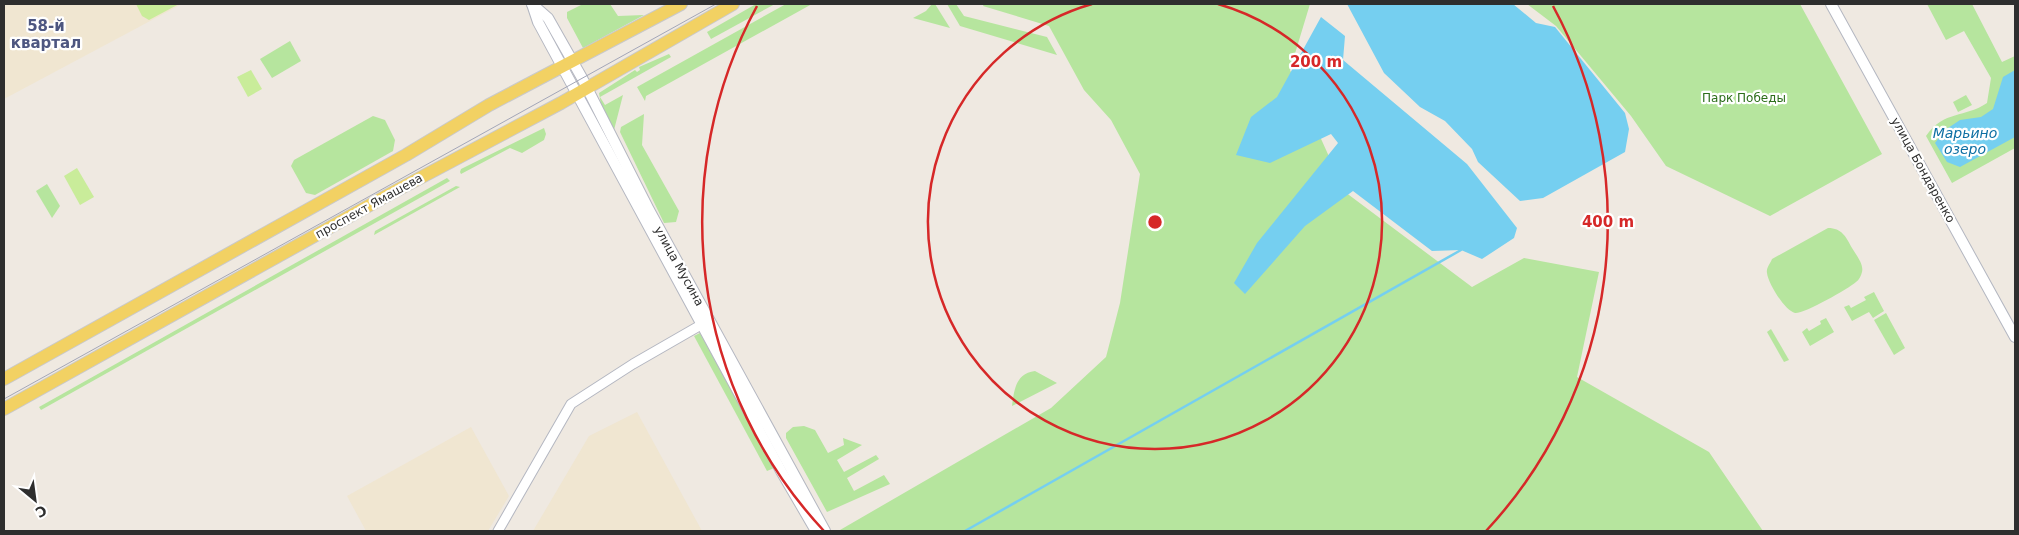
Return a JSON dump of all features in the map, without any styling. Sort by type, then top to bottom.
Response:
[{"type":"main road","points":[[4,379],[406,155],[489,105],[681,4]]},
{"type":"main road","name":"проспект Ямашева","points":[[4,409],[386,196],[506,134],[733,4]]},
{"type":"street","name":"улица Мусина","points":[[567,64],[538,22],[532,4],[548,18],[567,64],[706,323],[781,471],[816,531]]},
{"type":"street","name":"улица Бондаренко","points":[[1831,4],[2015,337]]},
{"type":"street","name":"улица Мусина","points":[[706,323],[825,531]]},
{"type":"street","points":[[498,531],[571,404],[634,364],[706,323]]},
{"type":"shaded area","points":[[4,4],[182,4],[4,99]]},
{"type":"shaded area","points":[[637,412],[702,531],[533,531],[589,436]]},
{"type":"shaded area","points":[[471,427],[509,496],[488,531],[366,531],[347,496]]},
{"type":"green space","points":[[136,4],[179,4],[149,20],[142,16]]},
{"type":"green space","points":[[583,4],[610,4],[618,16],[644,15],[583,48],[567,18],[567,12]]},
{"type":"green space","points":[[756,4],[775,4],[711,39],[707,32]]},
{"type":"green space","points":[[786,4],[812,4],[646,96],[645,101],[637,87]]},
{"type":"green space","points":[[932,4],[935,4],[950,28],[913,18],[926,11]]},
{"type":"green space","points":[[947,4],[956,4],[964,16],[1047,37],[1057,55],[960,26]]},
{"type":"green space","points":[[984,4],[1310,4],[1290,70],[1345,192],[1472,287],[1524,258],[1599,272],[1577,377],[1709,452],[1763,531],[841,531],[1051,408],[1106,357],[1120,303],[1140,174],[1111,120],[1084,90],[1049,26],[983,6]]},
{"type":"green space","name":"Парк Победы","points":[[1527,4],[1800,4],[1882,154],[1770,216],[1666,166],[1631,116],[1556,26]]},
{"type":"green space","points":[[1927,4],[1972,4],[2002,62],[2015,56],[2015,148],[1952,183],[1926,136],[1940,122],[1947,118],[1979,108],[1987,103],[1991,78],[1964,31],[1946,40]]},
{"type":"green space","points":[[290,41],[301,61],[272,78],[260,59]]},
{"type":"green space","points":[[669,54],[671,57],[600,97],[605,105],[623,95],[614,130],[601,105],[599,93],[635,70],[637,72],[640,70],[639,67]]},
{"type":"green space","points":[[251,70],[262,89],[248,97],[237,77]]},
{"type":"green space","points":[[1966,95],[1972,105],[1958,112],[1953,102]]},
{"type":"green space","points":[[644,114],[642,145],[679,211],[676,222],[664,223],[620,132],[621,127]]},
{"type":"green space","points":[[373,116],[385,120],[395,140],[393,151],[315,195],[306,193],[291,166],[294,160]]},
{"type":"green space","points":[[544,128],[546,134],[544,140],[522,153],[510,148],[461,174],[461,169]]},
{"type":"green space","points":[[77,168],[94,197],[80,205],[64,176]]},
{"type":"green space","points":[[447,178],[450,181],[41,410],[39,407]]},
{"type":"green space","points":[[47,184],[60,206],[52,218],[36,191]]},
{"type":"green space","points":[[456,186],[460,187],[374,235],[375,231]]},
{"type":"green space","points":[[1828,228],[1840,231],[1845,237],[1861,263],[1861,275],[1857,281],[1836,295],[1807,310],[1795,313],[1782,302],[1774,290],[1768,278],[1768,268],[1772,259]]},
{"type":"green space","points":[[1874,292],[1884,311],[1873,318],[1869,312],[1852,321],[1844,307],[1849,305],[1851,308],[1866,300],[1864,297]]},
{"type":"green space","points":[[1886,313],[1905,348],[1894,355],[1874,320]]},
{"type":"green space","points":[[1826,318],[1834,332],[1810,346],[1802,332],[1807,328],[1809,331],[1821,324],[1820,321]]},
{"type":"green space","points":[[1771,329],[1789,360],[1784,362],[1767,332]]},
{"type":"green space","points":[[700,333],[774,468],[767,471],[694,336]]},
{"type":"green space","points":[[1035,371],[1057,383],[1012,406],[1017,383],[1024,375]]},
{"type":"green space","points":[[804,426],[815,430],[828,453],[844,445],[843,438],[862,445],[837,460],[844,472],[876,455],[879,459],[847,478],[854,491],[884,475],[890,484],[827,512],[786,438],[786,433],[793,427]]},
{"type":"water","points":[[1347,4],[1513,4],[1536,23],[1555,27],[1625,113],[1629,129],[1625,152],[1543,198],[1520,201],[1478,162],[1472,149],[1445,121],[1420,107],[1384,73]]},
{"type":"water","points":[[1321,17],[1345,36],[1343,60],[1467,164],[1517,228],[1514,238],[1482,259],[1461,250],[1432,251],[1353,191],[1305,226],[1245,294],[1234,283],[1257,243],[1338,143],[1331,134],[1270,163],[1236,155],[1251,117],[1277,97]]},
{"type":"water","name":"Марьино озеро","points":[[2015,70],[2015,137],[1960,167],[1947,162],[1935,143],[1945,130],[1960,120],[1981,117],[1993,109],[2003,77]]},
{"type":"waterway","points":[[965,531],[1461,250]]},
{"type":"tram line","points":[[4,399],[716,4]]},
{"type":"district","name":"58-й квартал","points":[[46,34]]}]
